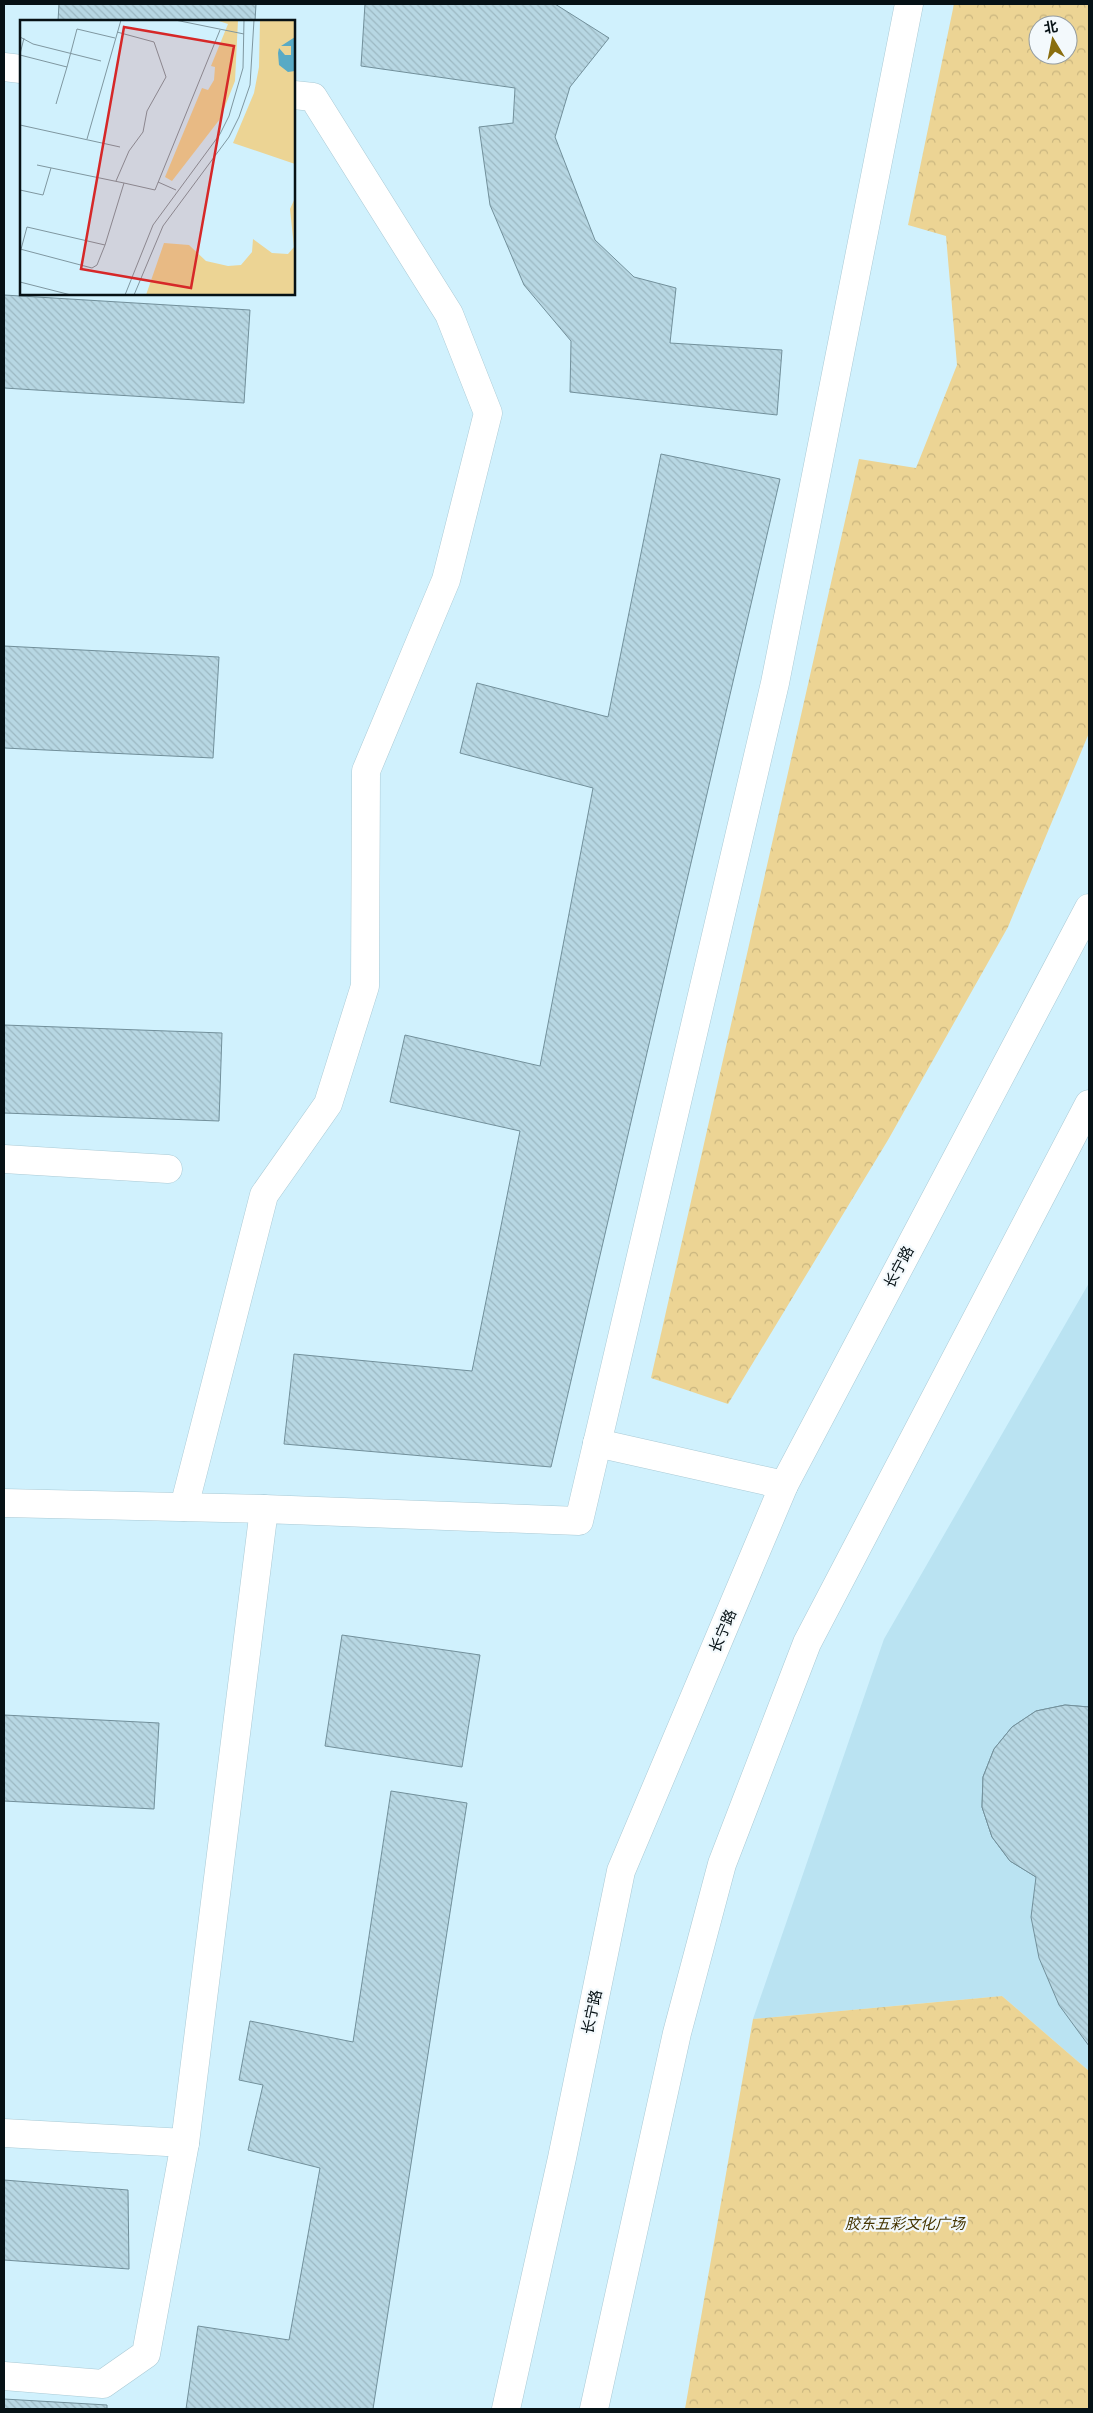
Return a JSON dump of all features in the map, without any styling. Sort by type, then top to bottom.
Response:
[{"type":"street","points":[[4,1503],[264,1509],[579,1521],[775,683],[909,4]]},
{"type":"street","points":[[4,67],[20,69]]},
{"type":"street","points":[[184,1507],[264,1195],[328,1104],[365,986],[366,771],[446,580],[488,413],[449,314],[313,97],[295,95]]},
{"type":"street","name":"长宁路","points":[[506,2409],[562,2158],[621,1871],[784,1485],[1089,908]]},
{"type":"street","points":[[593,2402],[676,2033],[722,1864],[807,1643],[1089,1104]]},
{"type":"street","points":[[4,1159],[168,1169]]},
{"type":"street","points":[[597,1443],[784,1485]]},
{"type":"street","points":[[4,2376],[103,2384],[146,2354],[185,2143],[264,1509]]},
{"type":"street","points":[[4,2133],[185,2143]]},
{"type":"street","points":[[512,2409],[513,2378]]},
{"type":"shaded area","points":[[1089,1283],[1089,2071],[1002,1996],[753,2019],[884,1639]]},
{"type":"green space","points":[[954,4],[1089,4],[1089,733],[1008,927],[888,1140],[728,1404],[651,1378],[859,459],[916,468],[957,365],[946,236],[908,225]]},
{"type":"green space","name":"胶东五彩文化广场","points":[[1002,1996],[1089,2071],[1089,2409],[685,2409],[753,2019]]},
{"type":"building","points":[[59,4],[256,4],[255,20],[58,20]]},
{"type":"building","points":[[365,4],[555,4],[609,38],[570,87],[555,137],[595,240],[634,277],[676,288],[670,343],[782,350],[777,415],[570,392],[571,341],[524,285],[490,205],[479,127],[513,123],[515,88],[361,66]]},
{"type":"building","points":[[4,295],[250,310],[244,403],[4,388]]},
{"type":"building","points":[[661,454],[780,479],[551,1467],[284,1444],[294,1354],[472,1371],[520,1131],[390,1102],[405,1035],[540,1066],[593,788],[460,753],[477,683],[608,717]]},
{"type":"building","points":[[4,646],[219,657],[213,758],[4,748]]},
{"type":"building","points":[[4,1025],[222,1033],[219,1121],[4,1113]]},
{"type":"building","points":[[342,1635],[480,1655],[462,1767],[325,1746]]},
{"type":"building","points":[[1065,1705],[1089,1707],[1089,1881],[1066,1884],[1036,1877],[1010,1861],[992,1837],[982,1807],[983,1777],[994,1749],[1012,1727],[1036,1711]]},
{"type":"building","points":[[1065,1705],[1089,1707],[1089,2046],[1059,2005],[1039,1958],[1031,1917],[1036,1877],[1010,1861],[992,1837],[982,1807],[983,1777],[994,1749],[1012,1727],[1036,1711]]},
{"type":"building","points":[[4,1715],[159,1723],[154,1809],[4,1801]]},
{"type":"building","points":[[391,1791],[467,1803],[373,2409],[186,2409],[198,2326],[289,2340],[320,2168],[248,2150],[263,2085],[239,2080],[250,2021],[353,2042]]},
{"type":"building","points":[[4,2180],[128,2190],[129,2269],[4,2260]]},
{"type":"building","points":[[4,2399],[107,2405],[107,2409],[4,2409]]}]
